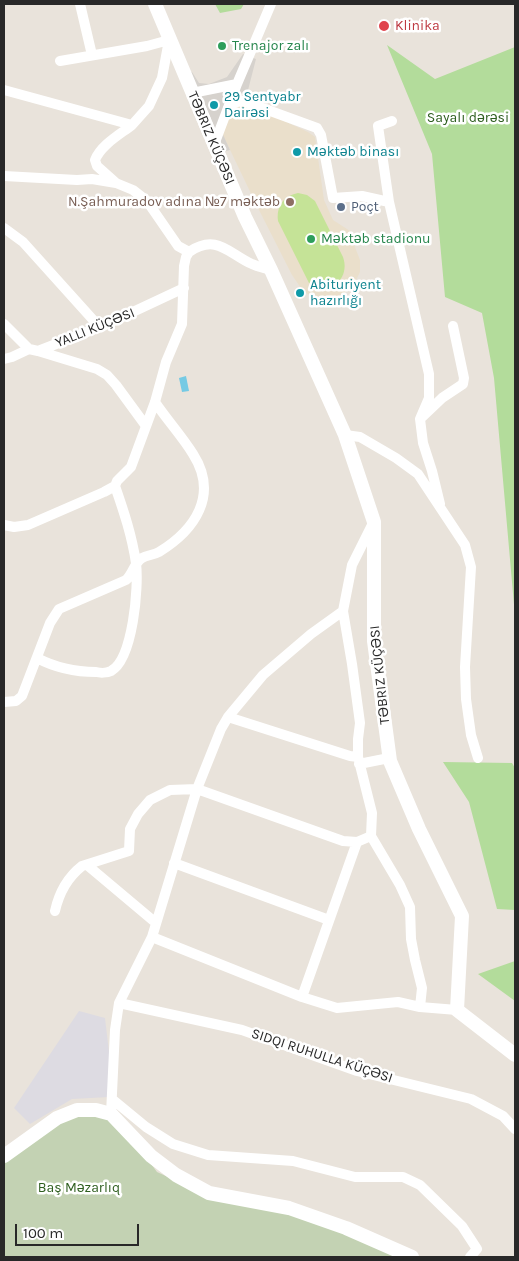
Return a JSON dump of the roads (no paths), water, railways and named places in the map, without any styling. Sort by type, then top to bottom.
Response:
[{"type":"street","points":[[80,4],[92,55]]},
{"type":"street","name":"TƏBRIZ KÜÇƏSI","points":[[155,4],[245,217],[271,270],[345,435],[374,522],[374,641],[389,758],[415,820],[462,916],[457,1010]]},
{"type":"street","points":[[214,144],[271,4]]},
{"type":"street","points":[[60,61],[147,46],[170,40],[162,78],[149,106],[132,125],[110,141],[97,154],[96,166],[116,183]]},
{"type":"street","points":[[192,93],[237,84]]},
{"type":"street","points":[[4,90],[132,125]]},
{"type":"street","points":[[228,106],[243,101],[316,128],[322,134],[333,198],[362,196],[390,202]]},
{"type":"street","points":[[392,121],[378,126],[390,202],[429,374],[429,398],[420,419],[423,443],[441,507]]},
{"type":"street","points":[[4,176],[77,180],[92,179],[116,183],[133,190],[147,201],[178,246],[189,252]]},
{"type":"street","points":[[4,228],[23,242],[95,322],[106,326]]},
{"type":"street","points":[[4,525],[14,527],[28,525],[114,486],[131,467],[155,402],[166,362],[182,324],[184,266],[189,252],[195,248],[211,245],[225,247],[253,264],[271,270]]},
{"type":"street","points":[[4,359],[106,326],[184,288]]},
{"type":"street","points":[[4,324],[33,350],[97,369],[108,375],[146,426]]},
{"type":"street","points":[[420,419],[442,398],[463,384],[464,378],[453,326]]},
{"type":"street","points":[[4,702],[16,701],[22,696],[50,623],[59,609],[126,580],[141,558],[157,553],[178,540],[193,524],[202,506],[204,489],[202,474],[195,456],[155,402]]},
{"type":"street","points":[[345,435],[360,437],[384,450],[418,474],[465,545],[470,567],[465,667],[466,699],[471,734],[478,758]]},
{"type":"street","points":[[37,658],[62,669],[81,672],[110,672],[118,664],[124,653],[137,596],[136,564],[129,527],[114,486]]},
{"type":"street","points":[[374,522],[352,565],[343,611],[360,723],[358,760],[372,813],[371,836],[400,885],[410,907],[415,960],[422,988],[420,1007]]},
{"type":"street","points":[[111,1114],[115,1030],[119,1003],[152,938],[197,789],[221,730],[228,717],[263,675],[311,634],[343,611]]},
{"type":"street","points":[[228,717],[358,760],[389,758]]},
{"type":"street","points":[[55,911],[58,898],[76,870],[129,851],[130,829],[138,814],[150,800],[170,790],[197,789],[343,841],[356,842],[371,836]]},
{"type":"street","points":[[302,997],[356,842]]},
{"type":"street","points":[[174,863],[329,920]]},
{"type":"street","points":[[87,865],[156,923]]},
{"type":"street","points":[[152,938],[302,997],[338,1008],[398,1002],[420,1007],[457,1010],[515,1055]]},
{"type":"street","name":"SIDQI RUHULLA KÜÇƏSI","points":[[119,1003],[242,1030],[357,1071],[471,1099],[503,1116],[515,1130]]},
{"type":"street","points":[[112,1099],[146,1127],[173,1144],[208,1155],[294,1161],[356,1177],[402,1177],[412,1181],[420,1185],[462,1226],[477,1249],[470,1257]]},
{"type":"street","points":[[4,1156],[57,1118],[77,1110],[96,1110],[111,1114],[151,1156],[170,1171],[209,1193],[289,1208],[346,1228],[412,1257]]},
{"type":"water","points":[[186,376],[189,391],[182,392],[179,378]]},
{"type":"place","name":"Klinika","points":[[384,26]]},
{"type":"place","name":"Trenajor zalı","points":[[222,46]]},
{"type":"place","name":"29 Sentyabr Dairəsi","points":[[214,105]]},
{"type":"place","name":"Məktəb binası","points":[[297,152]]},
{"type":"place","name":"N.Şahmuradov adına №7 məktəb","points":[[290,202]]},
{"type":"place","name":"Poçt","points":[[341,207]]},
{"type":"place","name":"Məktəb stadionu","points":[[311,239]]},
{"type":"place","name":"Abituriyent hazırlığı","points":[[300,293]]},
{"type":"park label","name":"Sayalı dərəsi","points":[[468,118]]},
{"type":"park label","name":"Baş Məzarlıq","points":[[79,1188]]}]
